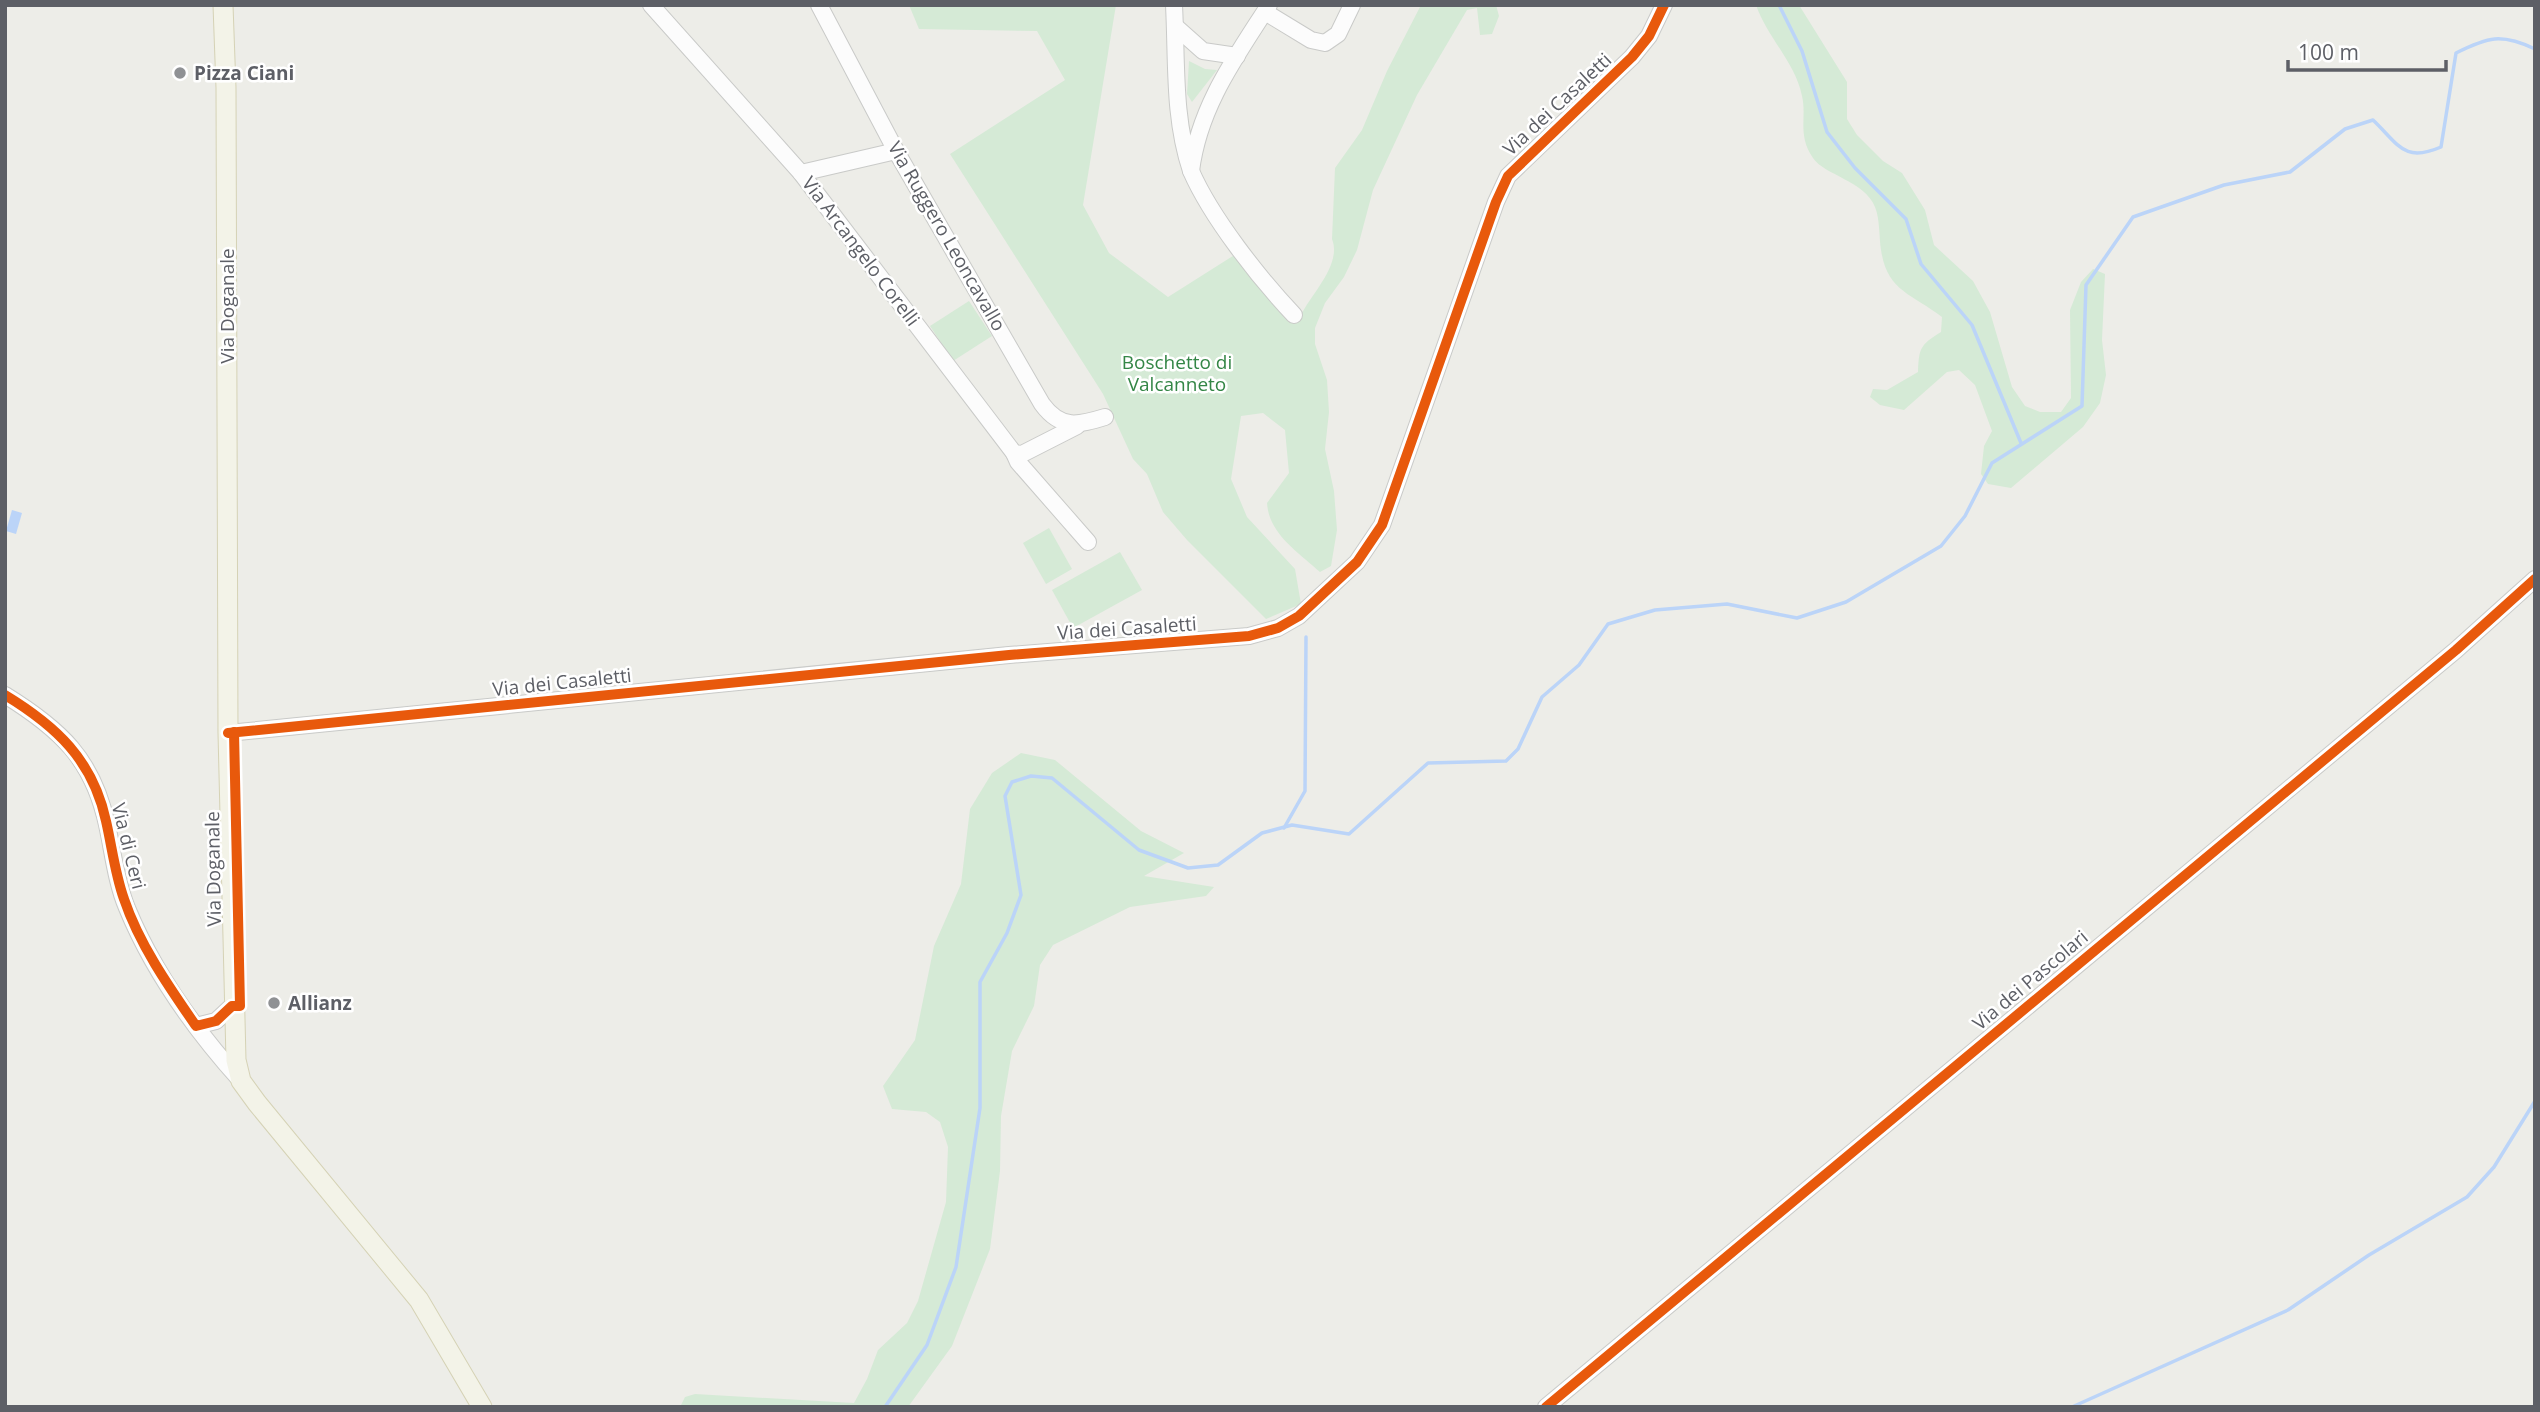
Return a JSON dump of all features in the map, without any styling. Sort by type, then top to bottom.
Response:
[{"type":"main road","name":"Via Doganale","points":[[223,5],[226,88],[228,733],[232,1006],[225,1052],[241,1082],[419,1300],[482,1407]]},
{"type":"street","name":"Via Arcangelo Corelli","points":[[651,5],[801,173],[1014,453],[1018,462],[1088,542]]},
{"type":"street","name":"Via Ruggero Leoncavallo","points":[[819,5],[896,151],[1042,404],[1057,418],[1077,426]]},
{"type":"street","points":[[1174,5],[1177,107],[1182,141],[1191,171],[1201,192],[1249,261],[1294,315]]},
{"type":"street","points":[[1191,171],[1203,116],[1267,9],[1311,40],[1325,43],[1338,34],[1352,5]]},
{"type":"street","name":"Via dei Casaletti","points":[[228,733],[1009,655],[1233,638],[1286,624],[1357,562],[1382,525],[1498,196],[1508,176],[1623,68],[1648,36],[1664,5]]},
{"type":"street","points":[[1176,27],[1203,51],[1237,56]]},
{"type":"street","points":[[801,173],[896,151]]},
{"type":"street","points":[[1014,453],[1022,454],[1077,426],[1105,417]]},
{"type":"street","name":"Via dei Pascolari","points":[[1545,1407],[2456,650],[2535,579]]},
{"type":"street","name":"Via di Ceri","points":[[5,695],[58,732],[83,763],[101,803],[127,909],[147,948],[195,1026]]},
{"type":"street","points":[[195,1026],[216,1021],[232,1006]]},
{"type":"street","points":[[195,1026],[225,1052]]},
{"type":"green space","name":"Boschetto di Valcanneto","points":[[909,5],[1116,5],[1083,205],[1109,253],[1168,297],[1236,254],[1301,315],[1333,258],[1335,168],[1362,130],[1387,71],[1421,5],[1496,5],[1499,16],[1492,34],[1480,35],[1477,8],[1467,10],[1417,95],[1373,190],[1357,250],[1344,277],[1325,303],[1315,328],[1315,344],[1327,380],[1329,412],[1325,449],[1334,491],[1337,530],[1331,566],[1320,572],[1286,542],[1269,514],[1267,503],[1289,473],[1285,430],[1263,413],[1241,416],[1231,479],[1247,517],[1295,569],[1301,604],[1266,619],[1187,540],[1163,512],[1147,474],[1133,459],[1103,394],[950,154],[1065,80],[1037,31],[919,29]]},
{"type":"green space","points":[[1756,5],[1799,5],[1847,82],[1847,119],[1857,135],[1883,161],[1902,173],[1925,210],[1934,245],[1973,281],[1990,312],[2012,387],[2025,406],[2040,412],[2061,412],[2071,398],[2070,310],[2081,282],[2093,269],[2105,274],[2102,340],[2106,375],[2100,403],[2083,427],[2011,488],[1988,484],[1981,474],[1984,446],[1992,431],[1975,385],[1959,370],[1947,372],[1904,410],[1880,405],[1870,397],[1873,389],[1887,390],[1918,372],[1922,348],[1941,332],[1942,317],[1903,290],[1889,275],[1881,250],[1877,212],[1870,198],[1854,185],[1818,164],[1808,150],[1803,126],[1802,96],[1798,84]]},
{"type":"green space","points":[[1189,61],[1205,69],[1217,70],[1192,102],[1187,94]]},
{"type":"green space","points":[[969,301],[992,336],[953,361],[930,326]]},
{"type":"green space","points":[[1049,528],[1072,569],[1046,584],[1023,543]]},
{"type":"green space","points":[[1120,552],[1142,590],[1073,628],[1052,590]]},
{"type":"green space","points":[[1021,753],[1055,760],[1141,831],[1184,853],[1144,876],[1214,887],[1206,896],[1130,907],[1053,945],[1040,965],[1034,1006],[1012,1051],[1001,1116],[1000,1171],[990,1249],[952,1346],[908,1407],[680,1407],[685,1397],[695,1394],[854,1403],[878,1350],[907,1323],[918,1301],[946,1202],[948,1147],[940,1122],[926,1112],[892,1109],[883,1086],[915,1040],[934,946],[961,884],[970,809],[992,773]]},
{"type":"water","points":[[12,510],[22,513],[16,534],[6,531]]},
{"type":"waterway","points":[[1779,5],[1802,51],[1827,132],[1855,168],[1906,219],[1921,264],[1972,325],[2021,443]]},
{"type":"waterway","points":[[885,1407],[927,1345],[956,1267],[980,1108],[980,982],[1007,933],[1021,895],[1005,796],[1012,782],[1031,776],[1052,778],[1139,850],[1188,868],[1218,865],[1262,833],[1292,825],[1349,834],[1428,763],[1506,761],[1518,749],[1542,697],[1579,665],[1608,624],[1655,610],[1727,604],[1797,618],[1846,602],[1941,546],[1965,516],[1992,463],[2082,406],[2086,285],[2133,217],[2224,185],[2290,172],[2345,129],[2373,120],[2396,144],[2410,152],[2418,153],[2441,147],[2456,53],[2477,43],[2495,39],[2513,41],[2535,49]]},
{"type":"waterway","points":[[1284,828],[1305,791],[1306,637]]},
{"type":"waterway","points":[[2072,1407],[2288,1310],[2369,1255],[2467,1197],[2494,1167],[2535,1101]]},
{"type":"cycle path","points":[[228,733],[1009,655],[1249,636],[1278,628],[1299,616],[1357,562],[1382,525],[1496,202],[1508,176],[1632,57],[1649,36],[1664,5]]},
{"type":"cycle path","points":[[1546,1407],[2456,650],[2535,579]]},
{"type":"cycle path","points":[[5,695],[56,732],[82,762],[100,799],[118,880],[130,916],[156,965],[196,1026],[216,1021],[232,1006],[240,1006],[234,732]]},
{"type":"place","name":"Pizza Ciani","points":[[180,73]]},
{"type":"place","name":"Allianz","points":[[274,1003]]}]
